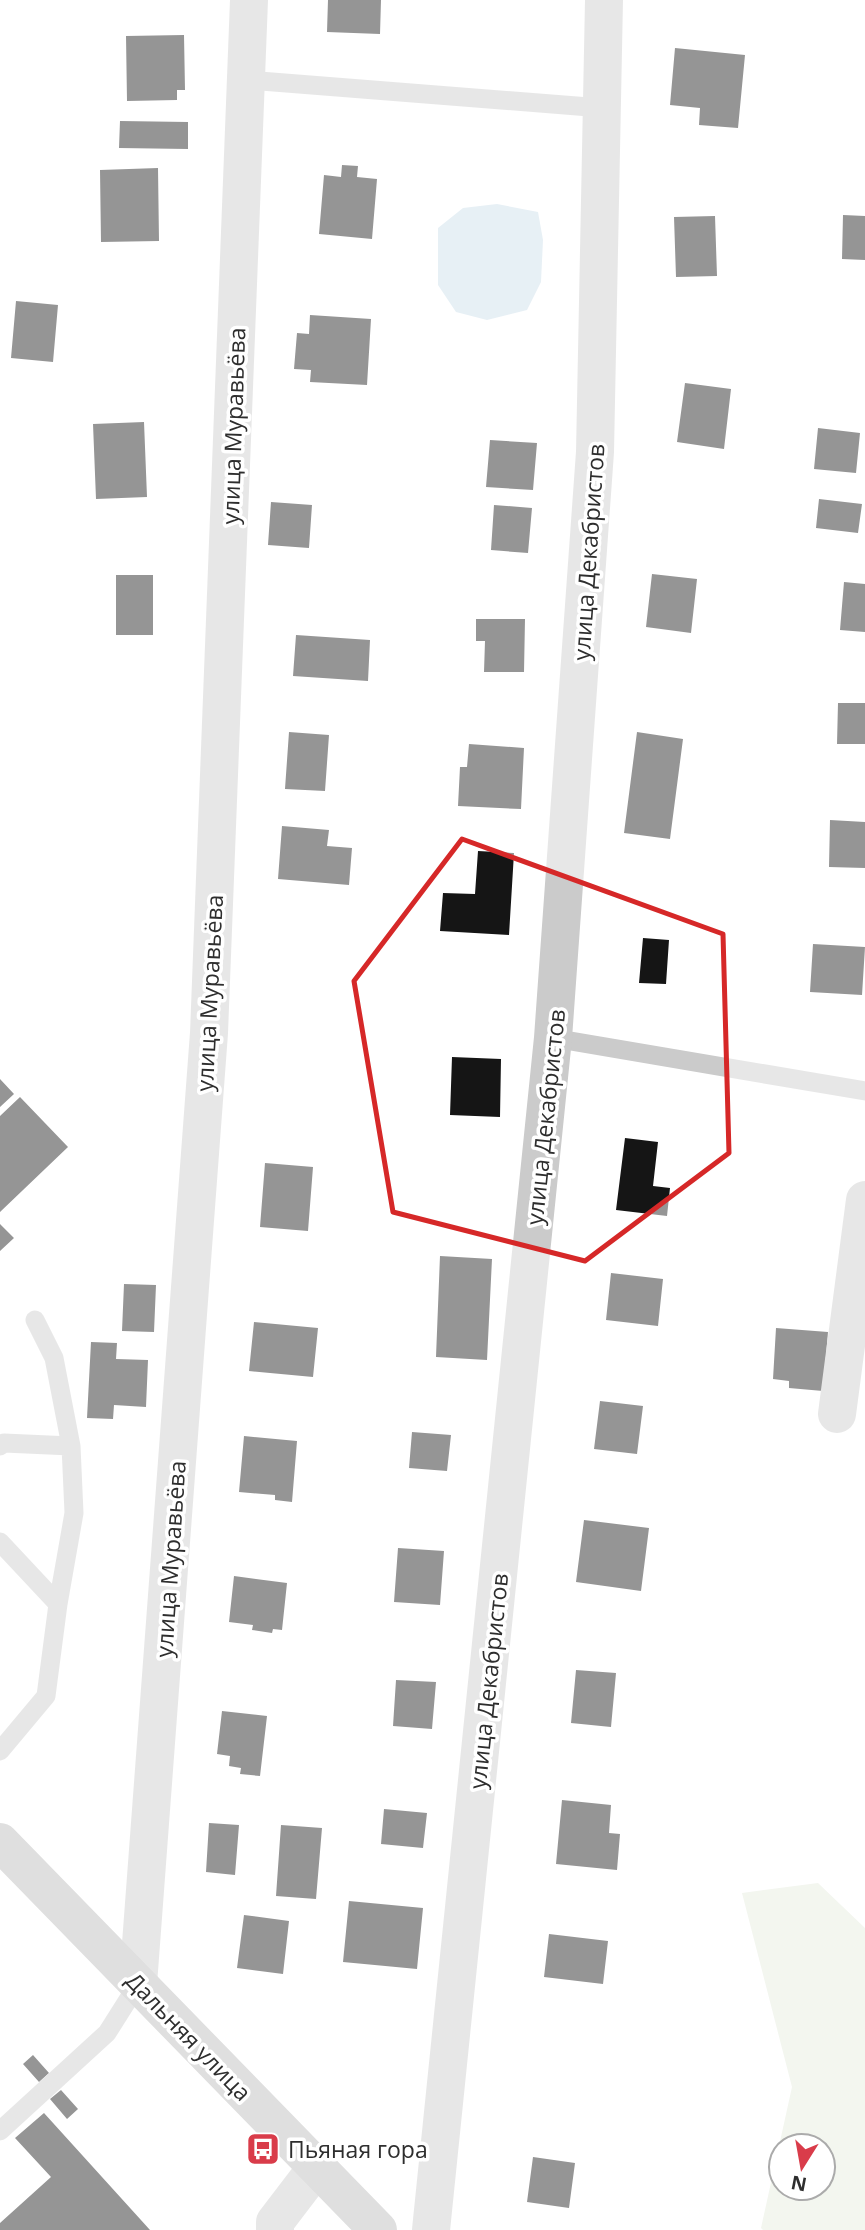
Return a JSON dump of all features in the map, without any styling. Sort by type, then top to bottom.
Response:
[{"type":"main road","name":"Дальняя улица","points":[[0,1842],[378,2230]]},
{"type":"street","name":"улица Муравьёва","points":[[138,1984],[209,1033],[249,0]]},
{"type":"street","name":"улица Декабристов","points":[[431,2230],[553,1038],[596,452],[604,0]]},
{"type":"street","points":[[837,1414],[865,1200]]},
{"type":"street","points":[[275,2230],[275,2222],[317,2167]]},
{"type":"lane","points":[[247,80],[602,108]]},
{"type":"lane","points":[[553,1038],[865,1091]]},
{"type":"lane","points":[[0,1751],[46,1696],[74,1513],[71,1446],[54,1358],[35,1320]]},
{"type":"lane","points":[[0,1446],[4,1443],[71,1446]]},
{"type":"lane","points":[[0,1542],[58,1604]]},
{"type":"lane","points":[[0,2131],[107,2033],[138,1984]]},
{"type":"highlighted area","points":[[462,839],[723,934],[729,1153],[585,1261],[393,1212],[354,981]]},
{"type":"shaded area","points":[[818,1883],[865,1928],[865,2230],[761,2228],[767,2201],[837,2202],[837,2132],[782,2132],[792,2087],[742,1893]]},
{"type":"water","points":[[497,204],[538,212],[543,240],[541,282],[527,310],[487,320],[456,312],[438,285],[438,228],[463,208]]},
{"type":"building","points":[[328,0],[381,0],[380,34],[327,32]]},
{"type":"building","points":[[184,35],[185,90],[177,90],[177,100],[127,101],[126,36]]},
{"type":"building","points":[[675,48],[745,55],[738,128],[699,125],[700,108],[670,105]]},
{"type":"building","points":[[120,121],[188,122],[188,149],[119,148]]},
{"type":"building","points":[[342,165],[358,166],[357,177],[377,179],[372,239],[319,234],[324,175],[341,177]]},
{"type":"building","points":[[158,168],[159,241],[101,242],[100,170]]},
{"type":"building","points":[[843,215],[865,216],[865,260],[842,259]]},
{"type":"building","points":[[715,216],[717,276],[676,277],[674,217]]},
{"type":"building","points":[[16,301],[58,305],[53,362],[11,358]]},
{"type":"building","points":[[310,315],[371,319],[367,385],[310,382],[311,370],[294,369],[297,333],[309,334]]},
{"type":"building","points":[[685,383],[731,389],[724,449],[677,442]]},
{"type":"building","points":[[144,422],[147,497],[96,499],[93,424]]},
{"type":"building","points":[[818,428],[860,433],[856,473],[814,469]]},
{"type":"building","points":[[490,440],[537,443],[533,490],[486,487]]},
{"type":"building","points":[[819,499],[862,504],[858,533],[816,528]]},
{"type":"building","points":[[271,502],[312,505],[309,548],[268,545]]},
{"type":"building","points":[[494,505],[532,508],[528,553],[491,550]]},
{"type":"building","points":[[652,574],[697,579],[691,633],[646,627]]},
{"type":"building","points":[[116,575],[153,575],[153,635],[116,635]]},
{"type":"building","points":[[844,582],[865,584],[865,632],[840,630]]},
{"type":"building","points":[[476,619],[525,619],[524,672],[484,672],[485,641],[476,641]]},
{"type":"building","points":[[296,635],[370,640],[368,681],[293,676]]},
{"type":"building","points":[[838,703],[865,703],[865,744],[837,744]]},
{"type":"building","points":[[289,732],[329,735],[325,791],[285,789]]},
{"type":"building","points":[[637,732],[683,739],[670,839],[624,833]]},
{"type":"building","points":[[469,744],[524,748],[521,809],[458,806],[460,767],[467,767]]},
{"type":"building","points":[[830,820],[865,822],[865,868],[829,867]]},
{"type":"building","points":[[282,826],[329,830],[327,846],[352,848],[349,885],[278,879]]},
{"type":"building","points":[[478,851],[514,853],[509,935],[440,931],[443,893],[475,894]]},
{"type":"building","points":[[643,938],[669,940],[666,984],[639,983]]},
{"type":"building","points":[[813,944],[865,947],[862,995],[810,992]]},
{"type":"building","points":[[452,1057],[501,1059],[500,1117],[450,1115]]},
{"type":"building","points":[[0,1079],[14,1094],[0,1107]]},
{"type":"building","points":[[20,1097],[68,1147],[0,1212],[0,1116]]},
{"type":"building","points":[[625,1138],[658,1142],[653,1186],[670,1188],[667,1216],[616,1210]]},
{"type":"building","points":[[265,1163],[313,1167],[308,1231],[260,1227]]},
{"type":"building","points":[[0,1224],[14,1238],[0,1251]]},
{"type":"building","points":[[440,1256],[492,1259],[487,1360],[436,1357]]},
{"type":"building","points":[[611,1273],[663,1279],[658,1326],[606,1320]]},
{"type":"building","points":[[124,1284],[156,1285],[154,1332],[122,1331]]},
{"type":"building","points":[[254,1322],[318,1328],[313,1377],[249,1371]]},
{"type":"building","points":[[776,1328],[828,1332],[823,1391],[789,1388],[789,1381],[773,1379]]},
{"type":"building","points":[[91,1342],[117,1343],[116,1359],[148,1360],[146,1407],[114,1405],[113,1419],[87,1418]]},
{"type":"building","points":[[600,1401],[643,1406],[637,1454],[594,1449]]},
{"type":"building","points":[[412,1432],[451,1435],[447,1471],[409,1468]]},
{"type":"building","points":[[244,1436],[297,1441],[292,1502],[275,1500],[275,1495],[239,1492]]},
{"type":"building","points":[[584,1520],[649,1528],[641,1591],[576,1582]]},
{"type":"building","points":[[398,1548],[444,1551],[440,1605],[394,1602]]},
{"type":"building","points":[[234,1576],[287,1583],[282,1630],[273,1629],[272,1633],[252,1630],[253,1625],[229,1622]]},
{"type":"building","points":[[576,1670],[616,1673],[611,1727],[571,1723]]},
{"type":"building","points":[[396,1680],[436,1682],[432,1729],[393,1726]]},
{"type":"building","points":[[222,1711],[267,1716],[260,1776],[240,1774],[241,1768],[229,1766],[230,1756],[217,1754]]},
{"type":"building","points":[[562,1800],[611,1805],[609,1833],[620,1834],[617,1870],[556,1864]]},
{"type":"building","points":[[384,1809],[427,1813],[423,1848],[381,1844]]},
{"type":"building","points":[[209,1823],[239,1825],[235,1875],[206,1872]]},
{"type":"building","points":[[281,1825],[322,1828],[316,1899],[276,1896]]},
{"type":"building","points":[[349,1901],[423,1908],[417,1969],[343,1962]]},
{"type":"building","points":[[244,1915],[289,1921],[283,1974],[237,1968]]},
{"type":"building","points":[[549,1934],[608,1941],[603,1984],[544,1977]]},
{"type":"building","points":[[33,2055],[49,2073],[39,2082],[23,2064]]},
{"type":"building","points":[[61,2090],[78,2109],[67,2119],[50,2099]]},
{"type":"building","points":[[44,2113],[150,2230],[0,2230],[0,2223],[51,2177],[15,2138]]},
{"type":"building","points":[[533,2157],[575,2163],[569,2208],[527,2202]]},
{"type":"place","name":"Пьяная гора","points":[[263,2149]]}]
